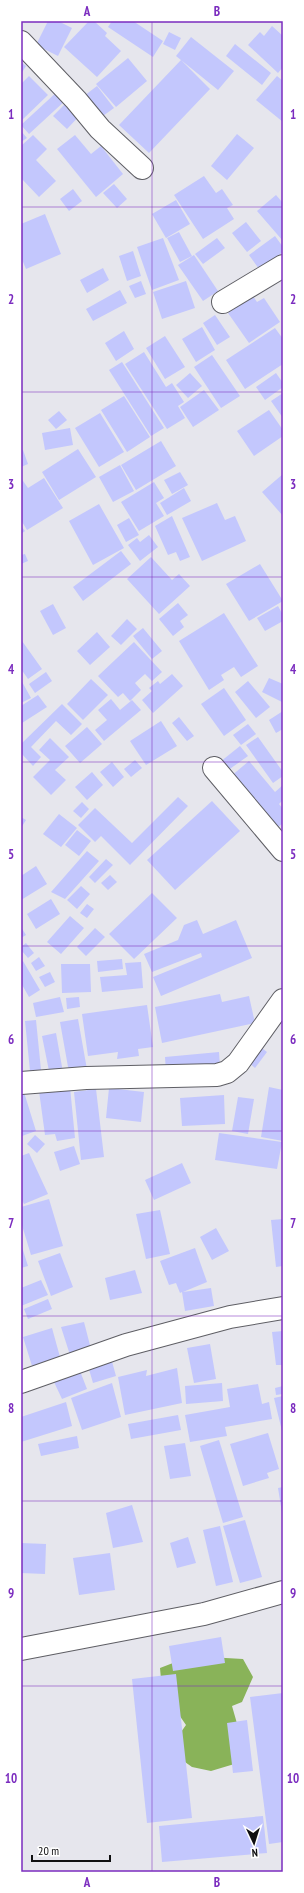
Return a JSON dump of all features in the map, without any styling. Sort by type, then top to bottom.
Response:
[{"type":"street","points":[[21,42],[76,100],[100,129],[142,168]]},
{"type":"street","points":[[223,302],[283,266]]},
{"type":"street","points":[[214,768],[283,850]]},
{"type":"street","points":[[21,1083],[86,1078],[217,1075],[227,1072],[238,1063],[283,1000]]},
{"type":"street","points":[[21,1382],[126,1345],[230,1316],[283,1308]]},
{"type":"street","points":[[21,1649],[204,1614],[283,1592]]},
{"type":"green space","points":[[191,1656],[243,1659],[253,1677],[242,1702],[232,1706],[240,1734],[241,1762],[211,1771],[192,1767],[171,1752],[174,1742],[186,1725],[162,1690],[160,1668]]},
{"type":"building","points":[[48,21],[58,21],[72,28],[58,56],[36,45]]},
{"type":"building","points":[[89,21],[94,21],[107,33],[105,36],[121,51],[97,77],[64,47]]},
{"type":"building","points":[[112,21],[133,21],[163,41],[153,57],[108,27]]},
{"type":"building","points":[[272,26],[283,36],[283,67],[278,73],[248,45],[260,32],[264,36]]},
{"type":"building","points":[[169,32],[181,38],[175,50],[163,44]]},
{"type":"building","points":[[191,37],[234,71],[218,90],[176,56]]},
{"type":"building","points":[[235,44],[271,73],[262,85],[226,56]]},
{"type":"building","points":[[128,58],[147,81],[116,107],[96,84]]},
{"type":"building","points":[[181,60],[210,89],[149,153],[119,125]]},
{"type":"building","points":[[21,62],[26,66],[21,74]]},
{"type":"building","points":[[29,76],[48,95],[22,120],[21,84]]},
{"type":"building","points":[[277,76],[283,81],[283,122],[256,100]]},
{"type":"building","points":[[97,86],[114,108],[96,121],[80,99]]},
{"type":"building","points":[[59,90],[67,99],[29,134],[21,125]]},
{"type":"building","points":[[69,100],[82,113],[67,129],[53,116]]},
{"type":"building","points":[[21,131],[27,138],[21,142]]},
{"type":"building","points":[[237,134],[254,148],[227,180],[211,166]]},
{"type":"building","points":[[33,135],[47,149],[36,160],[56,181],[39,197],[21,178],[21,146]]},
{"type":"building","points":[[75,135],[91,154],[101,146],[123,174],[96,197],[57,149]]},
{"type":"building","points":[[204,176],[216,193],[222,189],[233,205],[227,208],[234,219],[203,239],[174,195]]},
{"type":"building","points":[[114,184],[127,199],[117,208],[103,193]]},
{"type":"building","points":[[73,189],[82,201],[69,211],[60,199]]},
{"type":"building","points":[[276,195],[283,203],[283,241],[257,211]]},
{"type":"building","points":[[176,200],[190,224],[166,238],[152,214]]},
{"type":"building","points":[[45,214],[61,254],[26,269],[21,257],[21,224]]},
{"type":"building","points":[[246,222],[261,241],[247,252],[232,233]]},
{"type":"building","points":[[179,232],[192,256],[180,262],[167,238]]},
{"type":"building","points":[[275,236],[283,247],[283,252],[259,269],[249,255]]},
{"type":"building","points":[[163,238],[179,280],[152,290],[137,247]]},
{"type":"building","points":[[217,238],[225,248],[203,264],[195,254]]},
{"type":"building","points":[[133,251],[141,276],[127,281],[119,256]]},
{"type":"building","points":[[194,255],[218,291],[203,301],[178,265]]},
{"type":"building","points":[[103,268],[109,280],[87,293],[80,280]]},
{"type":"building","points":[[141,281],[146,294],[135,298],[129,286]]},
{"type":"building","points":[[186,281],[195,308],[162,319],[153,292]]},
{"type":"building","points":[[120,290],[127,303],[93,321],[86,309]]},
{"type":"building","points":[[253,296],[257,302],[264,298],[280,322],[249,343],[228,313]]},
{"type":"building","points":[[215,315],[230,337],[217,345],[203,323]]},
{"type":"building","points":[[202,327],[215,350],[196,362],[182,339]]},
{"type":"building","points":[[275,328],[283,339],[283,364],[245,389],[226,360]]},
{"type":"building","points":[[124,331],[134,349],[116,361],[105,343]]},
{"type":"building","points":[[165,336],[185,367],[165,379],[146,348]]},
{"type":"building","points":[[144,352],[166,387],[172,383],[184,402],[178,406],[185,418],[167,429],[125,364]]},
{"type":"building","points":[[212,355],[240,396],[221,408],[194,367]]},
{"type":"building","points":[[122,362],[164,428],[151,436],[109,370]]},
{"type":"building","points":[[190,373],[202,386],[188,398],[176,385]]},
{"type":"building","points":[[276,373],[283,383],[283,387],[265,400],[256,387]]},
{"type":"building","points":[[204,390],[219,410],[193,427],[180,407]]},
{"type":"building","points":[[283,393],[283,418],[271,401]]},
{"type":"building","points":[[124,396],[150,437],[127,452],[101,410]]},
{"type":"building","points":[[269,410],[283,430],[283,436],[254,456],[237,431]]},
{"type":"building","points":[[59,411],[67,420],[56,429],[48,420]]},
{"type":"building","points":[[100,413],[124,452],[99,467],[75,428]]},
{"type":"building","points":[[70,428],[73,445],[45,450],[42,433]]},
{"type":"building","points":[[161,441],[176,466],[136,490],[121,465]]},
{"type":"building","points":[[78,449],[96,477],[59,500],[42,472]]},
{"type":"building","points":[[21,450],[23,450],[28,464],[21,467]]},
{"type":"building","points":[[120,465],[134,491],[113,502],[99,477]]},
{"type":"building","points":[[180,472],[188,485],[172,494],[164,480]]},
{"type":"building","points":[[283,474],[283,516],[262,492]]},
{"type":"building","points":[[21,478],[28,488],[44,478],[63,508],[27,530],[21,520]]},
{"type":"building","points":[[154,482],[164,498],[156,503],[164,516],[139,531],[121,502]]},
{"type":"building","points":[[184,488],[191,501],[167,515],[160,503]]},
{"type":"building","points":[[217,503],[225,520],[235,516],[246,541],[202,561],[182,518]]},
{"type":"building","points":[[99,504],[124,548],[93,565],[69,521]]},
{"type":"building","points":[[172,516],[190,557],[180,561],[176,552],[168,555],[155,526]]},
{"type":"building","points":[[129,518],[139,535],[126,542],[117,525]]},
{"type":"building","points":[[21,526],[25,531],[21,534]]},
{"type":"building","points":[[149,535],[158,547],[140,561],[128,545],[137,538],[140,542]]},
{"type":"building","points":[[121,551],[131,564],[83,601],[73,587]]},
{"type":"building","points":[[25,554],[28,561],[21,564],[21,555]]},
{"type":"building","points":[[151,557],[172,580],[179,574],[190,586],[159,614],[127,579]]},
{"type":"building","points":[[260,564],[283,601],[249,621],[226,584]]},
{"type":"building","points":[[178,603],[188,615],[180,621],[184,627],[173,636],[159,619]]},
{"type":"building","points":[[53,604],[66,628],[53,635],[40,611]]},
{"type":"building","points":[[278,606],[283,615],[283,621],[265,631],[257,618]]},
{"type":"building","points":[[224,613],[258,666],[241,677],[234,667],[221,675],[224,680],[209,690],[179,641]]},
{"type":"building","points":[[127,619],[137,629],[121,645],[111,636]]},
{"type":"building","points":[[143,628],[162,651],[152,659],[133,636]]},
{"type":"building","points":[[97,632],[110,647],[90,665],[77,651]]},
{"type":"building","points":[[22,641],[42,669],[28,679],[21,669]]},
{"type":"building","points":[[134,642],[162,672],[152,681],[145,674],[135,683],[141,690],[130,701],[123,693],[118,697],[98,676]]},
{"type":"building","points":[[46,672],[52,681],[35,693],[29,684]]},
{"type":"building","points":[[172,674],[183,686],[153,713],[142,700],[152,691],[149,688],[158,681],[160,684]]},
{"type":"building","points":[[269,678],[283,684],[282,702],[262,692]]},
{"type":"building","points":[[91,679],[108,695],[83,720],[67,704]]},
{"type":"building","points":[[21,680],[31,698],[21,703]]},
{"type":"building","points":[[248,681],[270,707],[256,718],[235,692]]},
{"type":"building","points":[[224,688],[246,720],[224,736],[201,704]]},
{"type":"building","points":[[38,695],[47,707],[22,723],[21,706]]},
{"type":"building","points":[[111,699],[120,710],[132,700],[141,710],[104,741],[95,730],[107,720],[98,710]]},
{"type":"building","points":[[62,704],[82,724],[71,735],[56,721],[31,747],[41,757],[33,766],[21,753],[21,744]]},
{"type":"building","points":[[283,711],[283,729],[276,733],[269,720]]},
{"type":"building","points":[[179,717],[194,736],[187,741],[172,723]]},
{"type":"building","points":[[161,721],[177,746],[146,765],[130,741]]},
{"type":"building","points":[[248,724],[256,734],[241,745],[233,735]]},
{"type":"building","points":[[87,727],[102,744],[80,763],[65,746]]},
{"type":"building","points":[[258,737],[283,772],[283,776],[273,783],[246,745]]},
{"type":"building","points":[[50,738],[69,757],[55,770],[66,780],[51,795],[33,777],[50,760],[39,750]]},
{"type":"building","points":[[240,746],[248,756],[227,771],[220,762]]},
{"type":"building","points":[[135,760],[142,768],[131,777],[124,769]]},
{"type":"building","points":[[249,761],[275,792],[283,785],[283,800],[279,804],[283,809],[283,823],[276,829],[230,777]]},
{"type":"building","points":[[112,762],[124,777],[113,787],[100,772]]},
{"type":"building","points":[[92,772],[103,785],[87,800],[75,787]]},
{"type":"building","points":[[178,797],[188,806],[130,865],[101,836],[95,842],[78,825],[95,808],[132,843]]},
{"type":"building","points":[[212,801],[240,831],[175,890],[147,860]]},
{"type":"building","points":[[82,802],[89,809],[81,818],[73,811]]},
{"type":"building","points":[[59,814],[77,828],[61,847],[43,834]]},
{"type":"building","points":[[21,817],[26,820],[21,828]]},
{"type":"building","points":[[77,830],[91,841],[79,856],[65,845]]},
{"type":"building","points":[[87,851],[99,861],[65,899],[51,892]]},
{"type":"building","points":[[106,859],[113,865],[95,883],[89,877]]},
{"type":"building","points":[[36,866],[47,884],[21,900],[21,876]]},
{"type":"building","points":[[110,875],[117,882],[108,890],[101,883]]},
{"type":"building","points":[[81,886],[90,894],[77,909],[67,900]]},
{"type":"building","points":[[152,893],[177,918],[134,959],[109,934]]},
{"type":"building","points":[[51,899],[60,914],[36,929],[27,914]]},
{"type":"building","points":[[87,904],[94,909],[87,918],[80,913]]},
{"type":"building","points":[[70,916],[84,928],[61,954],[47,942]]},
{"type":"building","points":[[197,920],[203,934],[236,920],[252,958],[161,996],[153,977],[202,957],[201,953],[152,972],[144,954],[178,940],[184,925]]},
{"type":"building","points":[[21,927],[26,935],[21,938]]},
{"type":"building","points":[[95,928],[105,937],[86,956],[77,947]]},
{"type":"building","points":[[26,943],[34,953],[28,958],[21,950],[21,947]]},
{"type":"building","points":[[39,957],[45,966],[36,971],[31,963]]},
{"type":"building","points":[[122,959],[123,969],[98,972],[97,961]]},
{"type":"building","points":[[23,961],[40,990],[29,997],[21,983],[21,962]]},
{"type":"building","points":[[141,962],[143,988],[102,992],[100,977],[127,975],[125,963]]},
{"type":"building","points":[[61,964],[90,964],[91,992],[62,993]]},
{"type":"building","points":[[50,972],[55,982],[45,987],[39,977]]},
{"type":"building","points":[[220,994],[222,1002],[249,996],[255,1023],[162,1043],[155,1007]]},
{"type":"building","points":[[60,997],[64,1012],[36,1017],[33,1003]]},
{"type":"building","points":[[79,997],[80,1007],[67,1009],[66,998]]},
{"type":"building","points":[[147,1005],[153,1047],[138,1049],[139,1056],[117,1059],[118,1052],[88,1056],[82,1014]]},
{"type":"building","points":[[78,1019],[88,1075],[70,1078],[60,1022]]},
{"type":"building","points":[[36,1020],[42,1080],[31,1081],[25,1021]]},
{"type":"building","points":[[56,1033],[64,1078],[51,1081],[42,1036]]},
{"type":"building","points":[[259,1046],[267,1052],[255,1068],[247,1061]]},
{"type":"building","points":[[219,1052],[220,1067],[166,1072],[165,1057]]},
{"type":"building","points":[[70,1087],[75,1138],[57,1141],[55,1134],[45,1135],[39,1091]]},
{"type":"building","points":[[269,1087],[283,1090],[283,1141],[261,1137]]},
{"type":"building","points":[[109,1088],[144,1092],[141,1122],[106,1118]]},
{"type":"building","points":[[23,1089],[36,1131],[22,1136],[21,1090]]},
{"type":"building","points":[[96,1089],[104,1157],[81,1160],[74,1092]]},
{"type":"building","points":[[224,1095],[225,1124],[182,1126],[180,1098]]},
{"type":"building","points":[[238,1097],[254,1099],[248,1134],[232,1131]]},
{"type":"building","points":[[219,1133],[282,1142],[277,1169],[215,1160]]},
{"type":"building","points":[[35,1135],[45,1144],[37,1153],[27,1144]]},
{"type":"building","points":[[74,1146],[80,1164],[60,1171],[54,1152]]},
{"type":"building","points":[[29,1153],[48,1194],[24,1204],[21,1198],[21,1156]]},
{"type":"building","points":[[182,1163],[191,1183],[154,1200],[145,1180]]},
{"type":"building","points":[[49,1199],[63,1246],[31,1255],[21,1222],[21,1207]]},
{"type":"building","points":[[160,1210],[170,1254],[146,1259],[136,1214]]},
{"type":"building","points":[[283,1219],[283,1266],[276,1267],[271,1220]]},
{"type":"building","points":[[216,1228],[229,1251],[212,1260],[200,1237]]},
{"type":"building","points":[[21,1244],[28,1266],[21,1268]]},
{"type":"building","points":[[195,1248],[207,1282],[183,1292],[211,1288],[214,1306],[185,1311],[182,1292],[180,1293],[176,1283],[169,1285],[160,1261]]},
{"type":"building","points":[[60,1253],[73,1287],[51,1296],[38,1261]]},
{"type":"building","points":[[135,1270],[142,1293],[110,1300],[105,1278]]},
{"type":"building","points":[[41,1280],[48,1295],[21,1306],[21,1288]]},
{"type":"building","points":[[48,1299],[52,1309],[28,1319],[24,1309]]},
{"type":"building","points":[[84,1322],[92,1353],[70,1355],[61,1327]]},
{"type":"building","points":[[52,1328],[60,1357],[32,1366],[23,1337]]},
{"type":"building","points":[[283,1331],[283,1365],[276,1365],[272,1332]]},
{"type":"building","points":[[210,1344],[216,1379],[194,1383],[187,1348]]},
{"type":"building","points":[[111,1358],[116,1376],[93,1383],[88,1366]]},
{"type":"building","points":[[177,1368],[182,1403],[125,1415],[118,1377],[147,1370],[146,1376]]},
{"type":"building","points":[[80,1371],[87,1389],[62,1399],[54,1382]]},
{"type":"building","points":[[112,1383],[121,1417],[82,1430],[71,1398]]},
{"type":"building","points":[[222,1383],[223,1401],[186,1404],[185,1386]]},
{"type":"building","points":[[258,1384],[262,1404],[269,1402],[272,1419],[225,1427],[227,1436],[190,1442],[185,1415],[230,1407],[227,1389]]},
{"type":"building","points":[[283,1386],[283,1394],[276,1395],[275,1388]]},
{"type":"building","points":[[283,1396],[283,1431],[282,1431],[274,1398]]},
{"type":"building","points":[[66,1402],[72,1426],[21,1442],[21,1417]]},
{"type":"building","points":[[178,1415],[181,1430],[131,1439],[128,1424]]},
{"type":"building","points":[[268,1433],[279,1469],[267,1473],[269,1478],[243,1486],[230,1444]]},
{"type":"building","points":[[77,1436],[79,1448],[41,1456],[38,1444]]},
{"type":"building","points":[[219,1440],[243,1517],[223,1523],[200,1446]]},
{"type":"building","points":[[185,1443],[191,1476],[170,1479],[164,1446]]},
{"type":"building","points":[[283,1487],[283,1513],[282,1513],[278,1488]]},
{"type":"building","points":[[132,1505],[143,1542],[113,1548],[106,1513]]},
{"type":"building","points":[[245,1520],[262,1577],[240,1583],[223,1526]]},
{"type":"building","points":[[220,1526],[233,1582],[216,1586],[203,1530]]},
{"type":"building","points":[[188,1537],[196,1563],[177,1568],[170,1543]]},
{"type":"building","points":[[21,1543],[46,1544],[45,1574],[21,1573]]},
{"type":"building","points":[[110,1553],[115,1590],[79,1595],[73,1558]]},
{"type":"building","points":[[221,1637],[225,1663],[173,1671],[169,1646]]},
{"type":"building","points":[[176,1674],[192,1818],[147,1823],[132,1679]]},
{"type":"building","points":[[283,1693],[283,1842],[269,1844],[250,1697]]},
{"type":"building","points":[[247,1720],[253,1771],[233,1773],[227,1723]]},
{"type":"building","points":[[263,1816],[267,1853],[162,1862],[159,1826]]}]
